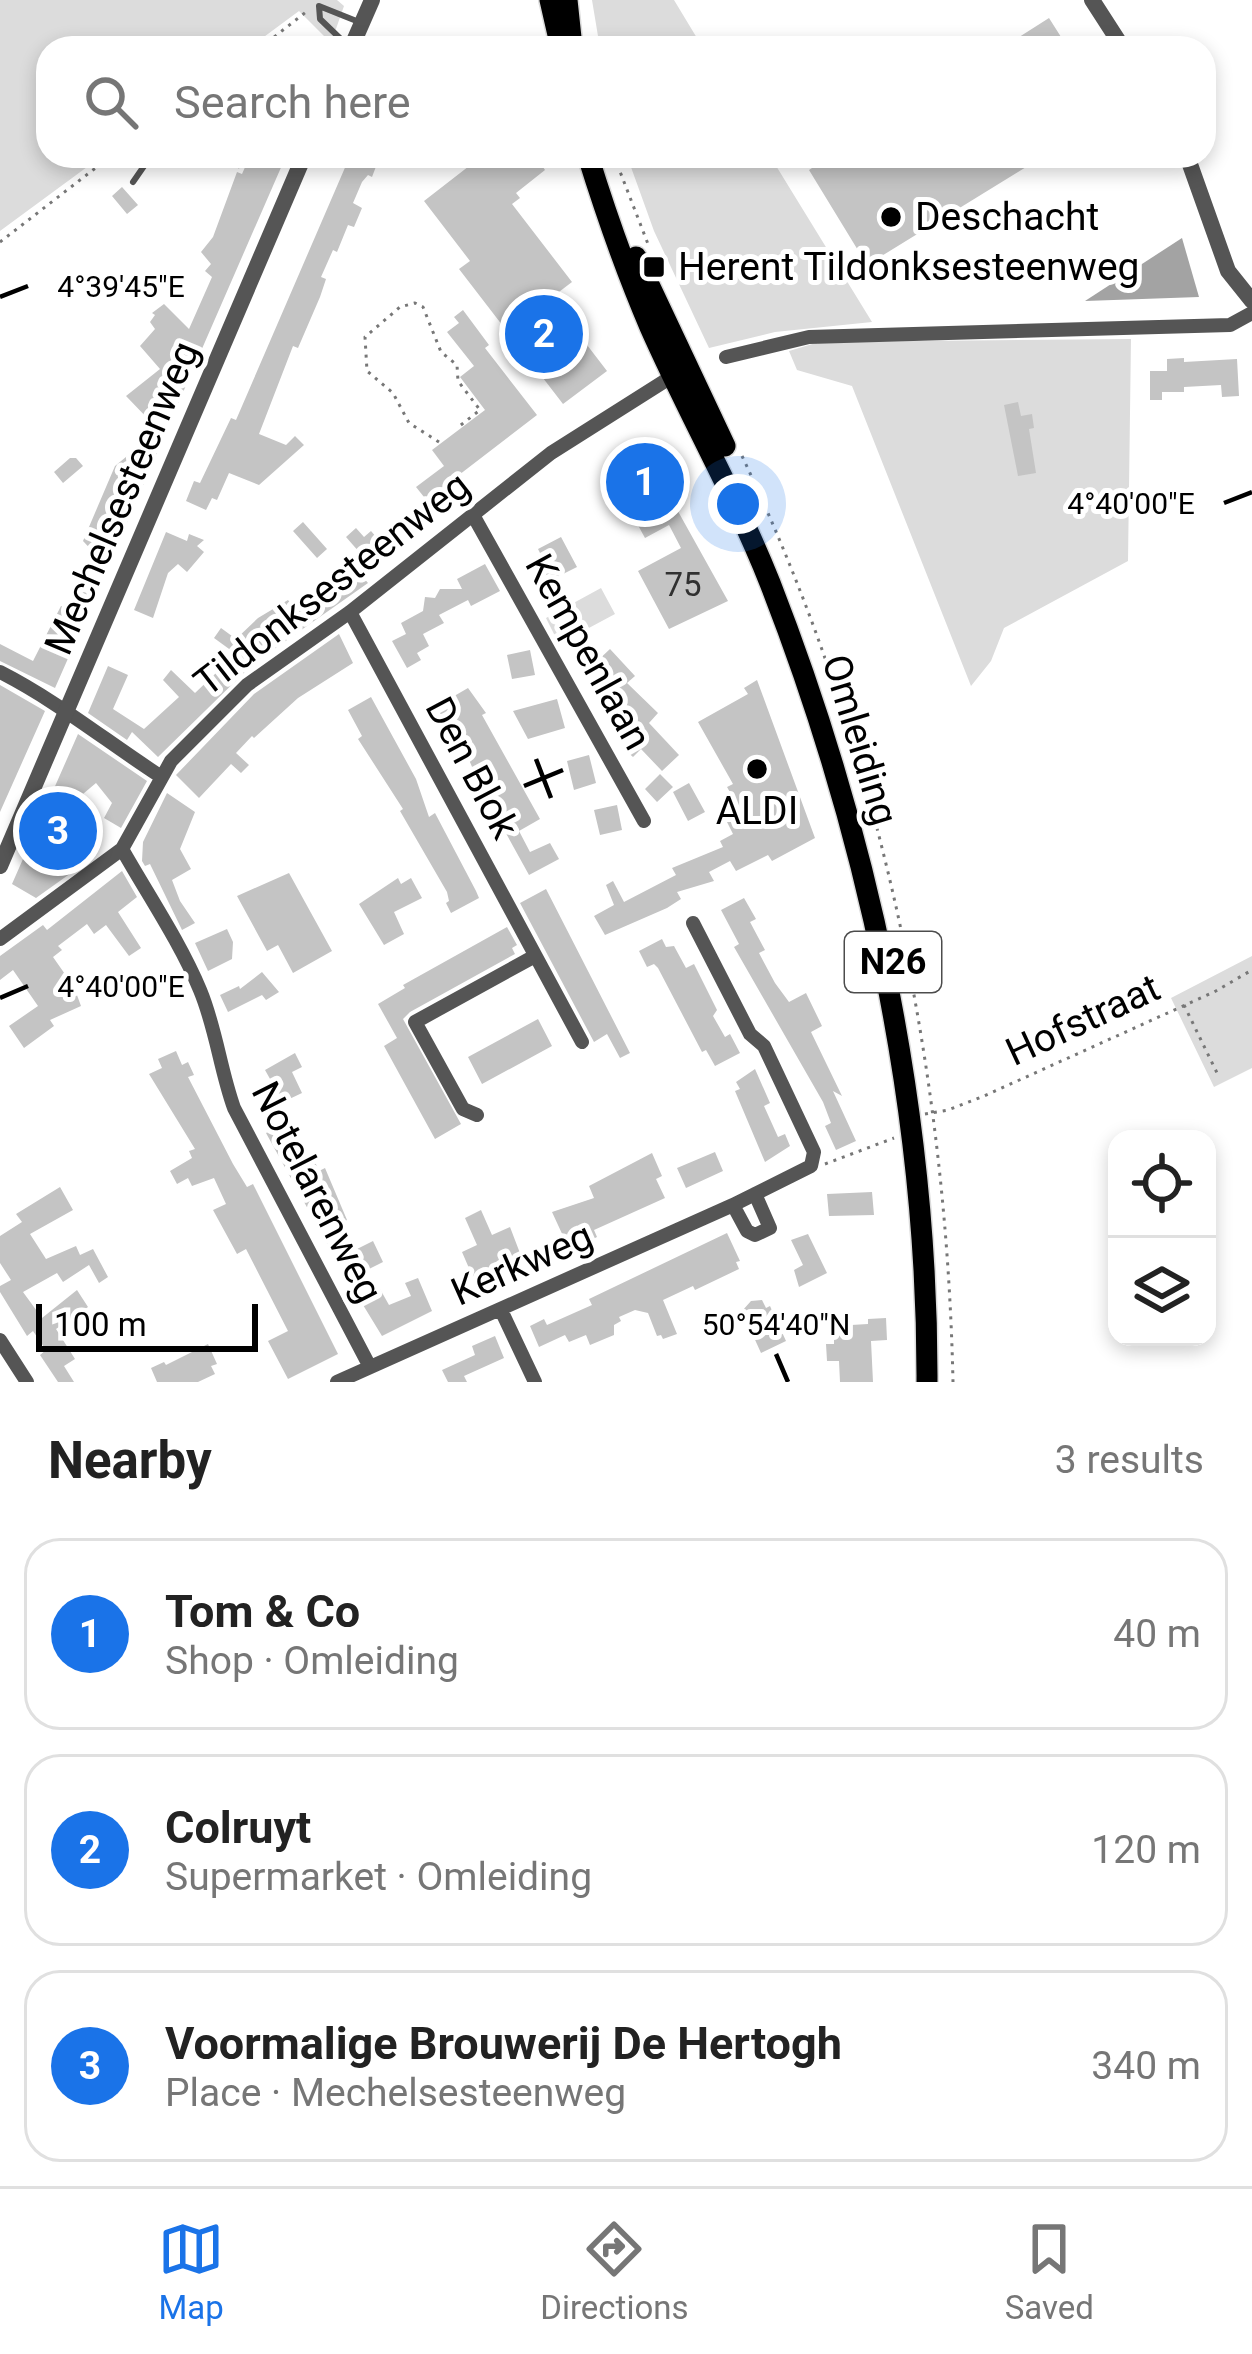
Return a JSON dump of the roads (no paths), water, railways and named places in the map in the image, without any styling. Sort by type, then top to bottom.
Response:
[{"type":"main road","points":[[550,0],[558,36]]},
{"type":"main road","points":[[567,0],[571,36]]},
{"type":"main road","name":"Omleiding","points":[[592,168],[621,256],[681,369],[800,629],[856,805],[881,904],[919,1114],[930,1218],[938,1382]]},
{"type":"main road","name":"Omleiding","points":[[603,168],[626,236],[770,583],[823,733],[861,868],[909,1126],[925,1297],[927,1382]]},
{"type":"street","points":[[356,36],[372,0]]},
{"type":"street","points":[[1092,0],[1115,36]]},
{"type":"street","name":"Mechelsesteenweg","points":[[0,866],[274,209],[297,168]]},
{"type":"street","points":[[1191,168],[1228,271],[1252,301]]},
{"type":"street","points":[[726,357],[809,337],[1230,325],[1252,313]]},
{"type":"street","name":"Tildonksesteenweg","points":[[0,938],[122,849],[160,776],[247,685],[585,430],[681,369]]},
{"type":"street","name":"Kempenlaan","points":[[473,515],[644,821]]},
{"type":"street","name":"Den Blok","points":[[350,611],[582,1042]]},
{"type":"street","points":[[0,672],[51,698],[160,776]]},
{"type":"street","name":"Notelarenweg","points":[[122,849],[199,986],[234,1108],[370,1367]]},
{"type":"street","name":"Kerkweg","points":[[337,1382],[811,1166],[814,1153],[764,1046],[750,1034],[692,923]]},
{"type":"street","points":[[477,1115],[463,1109],[415,1022],[536,956]]},
{"type":"street","points":[[733,1205],[747,1232],[754,1235],[770,1228],[755,1194]]},
{"type":"street","points":[[501,1310],[535,1382]]},
{"type":"street","points":[[0,1340],[27,1382]]},
{"type":"lane","points":[[317,3],[362,24]]},
{"type":"lane","points":[[317,3],[320,19],[335,36]]},
{"type":"lane","points":[[133,182],[143,168]]},
{"type":"place","name":"Deschacht","points":[[891,217]]},
{"type":"place","name":"Herent Tildonksesteenweg","points":[[654,267]]},
{"type":"place","name":"Colruyt","points":[[544,334]]},
{"type":"place","name":"Tom & Co","points":[[645,482]]},
{"type":"place","name":"ALDI","points":[[757,769]]},
{"type":"place","name":"Voormalige Brouwerij De Hertogh","points":[[58,831]]}]
